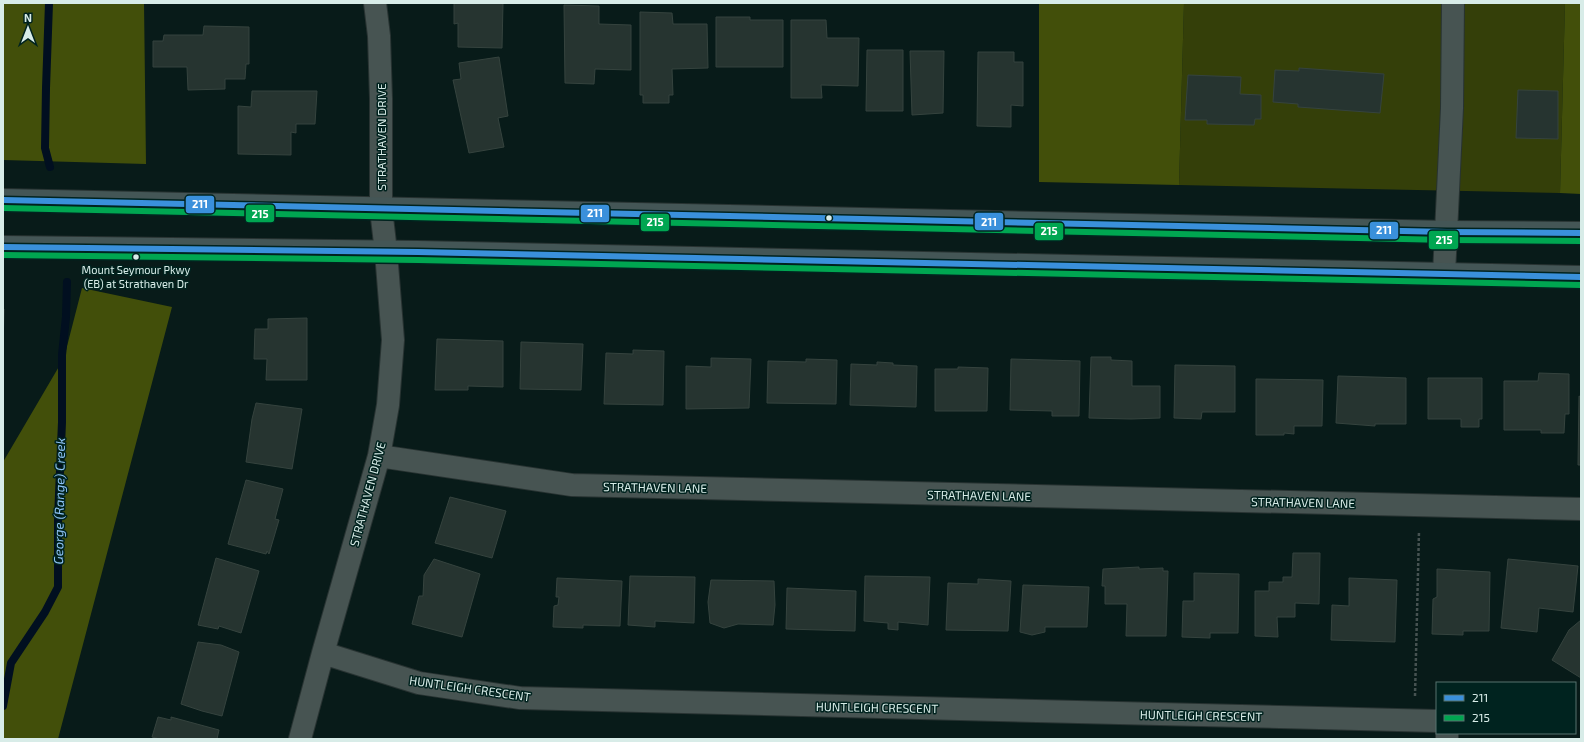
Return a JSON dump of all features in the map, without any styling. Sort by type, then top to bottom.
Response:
[{"type":"main road","points":[[3,200],[1447,232],[1581,233]]},
{"type":"main road","points":[[3,247],[386,252],[1581,277]]},
{"type":"street","name":"STRATHAVEN DRIVE","points":[[300,739],[322,653],[379,456],[388,405],[393,340],[381,209],[382,99],[379,36],[375,3]]},
{"type":"street","points":[[1444,274],[1452,108],[1453,3]]},
{"type":"street","name":"STRATHAVEN LANE","points":[[379,456],[572,485],[1581,508]]},
{"type":"street","name":"HUNTLEIGH CRESCENT","points":[[322,653],[419,683],[520,698],[1436,721]]},
{"type":"path","points":[[1414,720],[1420,505]]},
{"type":"green space","points":[[3,3],[144,3],[146,164],[3,160]]},
{"type":"green space","points":[[1039,3],[1184,3],[1179,185],[1039,182]]},
{"type":"green space","points":[[1184,3],[1565,3],[1560,193],[1179,185]]},
{"type":"green space","points":[[1565,3],[1581,3],[1581,194],[1560,193]]},
{"type":"green space","points":[[82,288],[172,307],[58,739],[3,739],[3,462],[64,358]]},
{"type":"building","points":[[454,3],[503,3],[502,48],[458,47],[458,23],[454,24]]},
{"type":"building","points":[[564,5],[599,6],[599,24],[631,25],[631,70],[595,69],[594,84],[565,83]]},
{"type":"building","points":[[640,12],[672,13],[673,24],[707,24],[708,68],[672,69],[673,95],[669,95],[669,103],[643,103],[643,95],[640,95]]},
{"type":"building","points":[[716,17],[750,17],[750,20],[783,20],[783,67],[716,67]]},
{"type":"building","points":[[791,20],[826,20],[827,38],[859,38],[858,86],[821,85],[822,98],[791,98]]},
{"type":"building","points":[[204,26],[249,27],[249,64],[246,64],[245,79],[225,79],[225,89],[188,90],[187,67],[153,67],[153,41],[163,41],[164,35],[203,35]]},
{"type":"building","points":[[867,50],[903,50],[903,111],[866,111]]},
{"type":"building","points":[[910,51],[944,51],[943,113],[912,115]]},
{"type":"building","points":[[978,52],[1014,52],[1014,62],[1023,62],[1023,106],[1011,105],[1011,127],[977,126]]},
{"type":"building","points":[[499,57],[508,116],[498,118],[504,147],[469,153],[453,80],[461,79],[459,63]]},
{"type":"building","points":[[1299,68],[1384,74],[1380,113],[1298,107],[1298,104],[1273,102],[1275,70],[1299,71]]},
{"type":"building","points":[[1188,75],[1241,77],[1240,94],[1261,95],[1261,119],[1255,119],[1254,125],[1207,124],[1207,120],[1185,120]]},
{"type":"building","points":[[1518,90],[1558,91],[1558,139],[1516,138]]},
{"type":"building","points":[[252,91],[317,91],[315,124],[296,124],[296,133],[291,132],[291,155],[238,154],[238,106],[251,107]]},
{"type":"building","points":[[3,309],[4,309],[3,349]]},
{"type":"building","points":[[307,318],[307,380],[266,380],[267,359],[254,359],[255,329],[268,329],[268,319]]},
{"type":"building","points":[[437,339],[503,341],[503,387],[468,386],[468,390],[435,390]]},
{"type":"building","points":[[521,342],[583,344],[581,390],[520,389]]},
{"type":"building","points":[[633,350],[664,351],[663,405],[604,404],[606,353],[633,354]]},
{"type":"building","points":[[1091,357],[1111,357],[1111,360],[1132,361],[1132,386],[1160,386],[1160,418],[1089,418]]},
{"type":"building","points":[[711,358],[751,359],[749,408],[686,409],[686,366],[711,367]]},
{"type":"building","points":[[806,359],[837,360],[836,404],[767,403],[768,361],[806,362]]},
{"type":"building","points":[[1011,359],[1080,361],[1079,416],[1052,416],[1052,411],[1010,410]]},
{"type":"building","points":[[877,362],[893,363],[893,365],[917,366],[916,407],[850,405],[851,364],[877,365]]},
{"type":"building","points":[[1175,365],[1235,366],[1235,412],[1202,412],[1201,419],[1174,418]]},
{"type":"building","points":[[958,367],[988,368],[987,411],[935,411],[935,369],[958,369]]},
{"type":"building","points":[[1539,373],[1569,374],[1569,414],[1565,414],[1564,433],[1541,433],[1541,430],[1504,430],[1504,381],[1538,381]]},
{"type":"building","points":[[1338,376],[1406,378],[1406,424],[1375,424],[1375,426],[1336,423]]},
{"type":"building","points":[[1428,378],[1482,378],[1482,419],[1479,419],[1479,427],[1461,427],[1461,419],[1428,419]]},
{"type":"building","points":[[1256,379],[1323,380],[1322,426],[1294,426],[1294,434],[1284,433],[1284,435],[1256,435]]},
{"type":"building","points":[[1579,396],[1581,397],[1581,465],[1578,465]]},
{"type":"building","points":[[256,403],[302,409],[292,469],[246,462],[252,419]]},
{"type":"building","points":[[246,480],[283,489],[275,519],[279,520],[269,554],[267,551],[266,554],[228,544]]},
{"type":"building","points":[[450,497],[506,511],[492,558],[435,543]]},
{"type":"building","points":[[1293,553],[1320,553],[1319,604],[1295,603],[1295,617],[1277,617],[1278,637],[1255,636],[1255,591],[1269,591],[1269,582],[1283,582],[1283,577],[1292,577]]},
{"type":"building","points":[[216,558],[259,571],[241,633],[219,626],[218,629],[198,625]]},
{"type":"building","points":[[434,559],[480,574],[462,637],[412,624],[419,596],[423,596],[424,575]]},
{"type":"building","points":[[1508,559],[1578,566],[1573,612],[1539,608],[1537,632],[1501,628]]},
{"type":"building","points":[[1139,567],[1139,569],[1163,568],[1163,571],[1168,571],[1166,636],[1126,636],[1127,604],[1105,604],[1105,586],[1102,586],[1103,569]]},
{"type":"building","points":[[1437,569],[1490,572],[1489,631],[1463,631],[1463,635],[1432,634],[1433,599],[1437,597]]},
{"type":"building","points":[[1194,573],[1239,574],[1238,633],[1210,633],[1210,638],[1182,637],[1183,601],[1194,601]]},
{"type":"building","points":[[630,576],[695,577],[694,623],[655,621],[655,627],[628,625]]},
{"type":"building","points":[[865,576],[930,577],[928,625],[898,622],[898,630],[888,629],[888,623],[864,621]]},
{"type":"building","points":[[557,578],[622,581],[620,626],[583,625],[583,628],[553,627],[554,606],[558,605],[559,597],[556,597]]},
{"type":"building","points":[[1349,578],[1397,580],[1395,642],[1331,640],[1332,605],[1349,606]]},
{"type":"building","points":[[978,579],[1011,581],[1008,631],[946,630],[948,583],[978,584]]},
{"type":"building","points":[[711,580],[774,581],[775,605],[773,625],[738,624],[724,628],[710,623],[708,602]]},
{"type":"building","points":[[1023,585],[1089,587],[1087,627],[1045,627],[1045,632],[1032,635],[1020,632]]},
{"type":"building","points":[[787,588],[856,591],[855,631],[786,629]]},
{"type":"building","points":[[1581,620],[1581,678],[1552,660],[1569,630]]},
{"type":"building","points":[[198,642],[221,645],[239,652],[222,716],[181,704]]},
{"type":"building","points":[[158,717],[171,720],[171,717],[219,730],[217,739],[160,739],[152,737]]},
{"type":"waterway","name":"George (Range) Creek","points":[[49,3],[45,148],[50,167]]},
{"type":"waterway","name":"George (Range) Creek","points":[[3,706],[11,663],[45,612],[58,587],[62,355],[66,317],[67,282]]},
{"type":"transit line","name":"211","points":[[3,200],[1447,232],[1581,233]]},
{"type":"transit line","name":"215","points":[[3,208],[1447,240],[1581,241]]},
{"type":"transit line","name":"211","points":[[3,247],[418,252],[1581,277]]},
{"type":"transit line","name":"215","points":[[3,255],[418,260],[1581,285]]},
{"type":"place","name":"Mount Seymour Pkwy (EB) at Strathaven Dr","points":[[136,257]]}]
